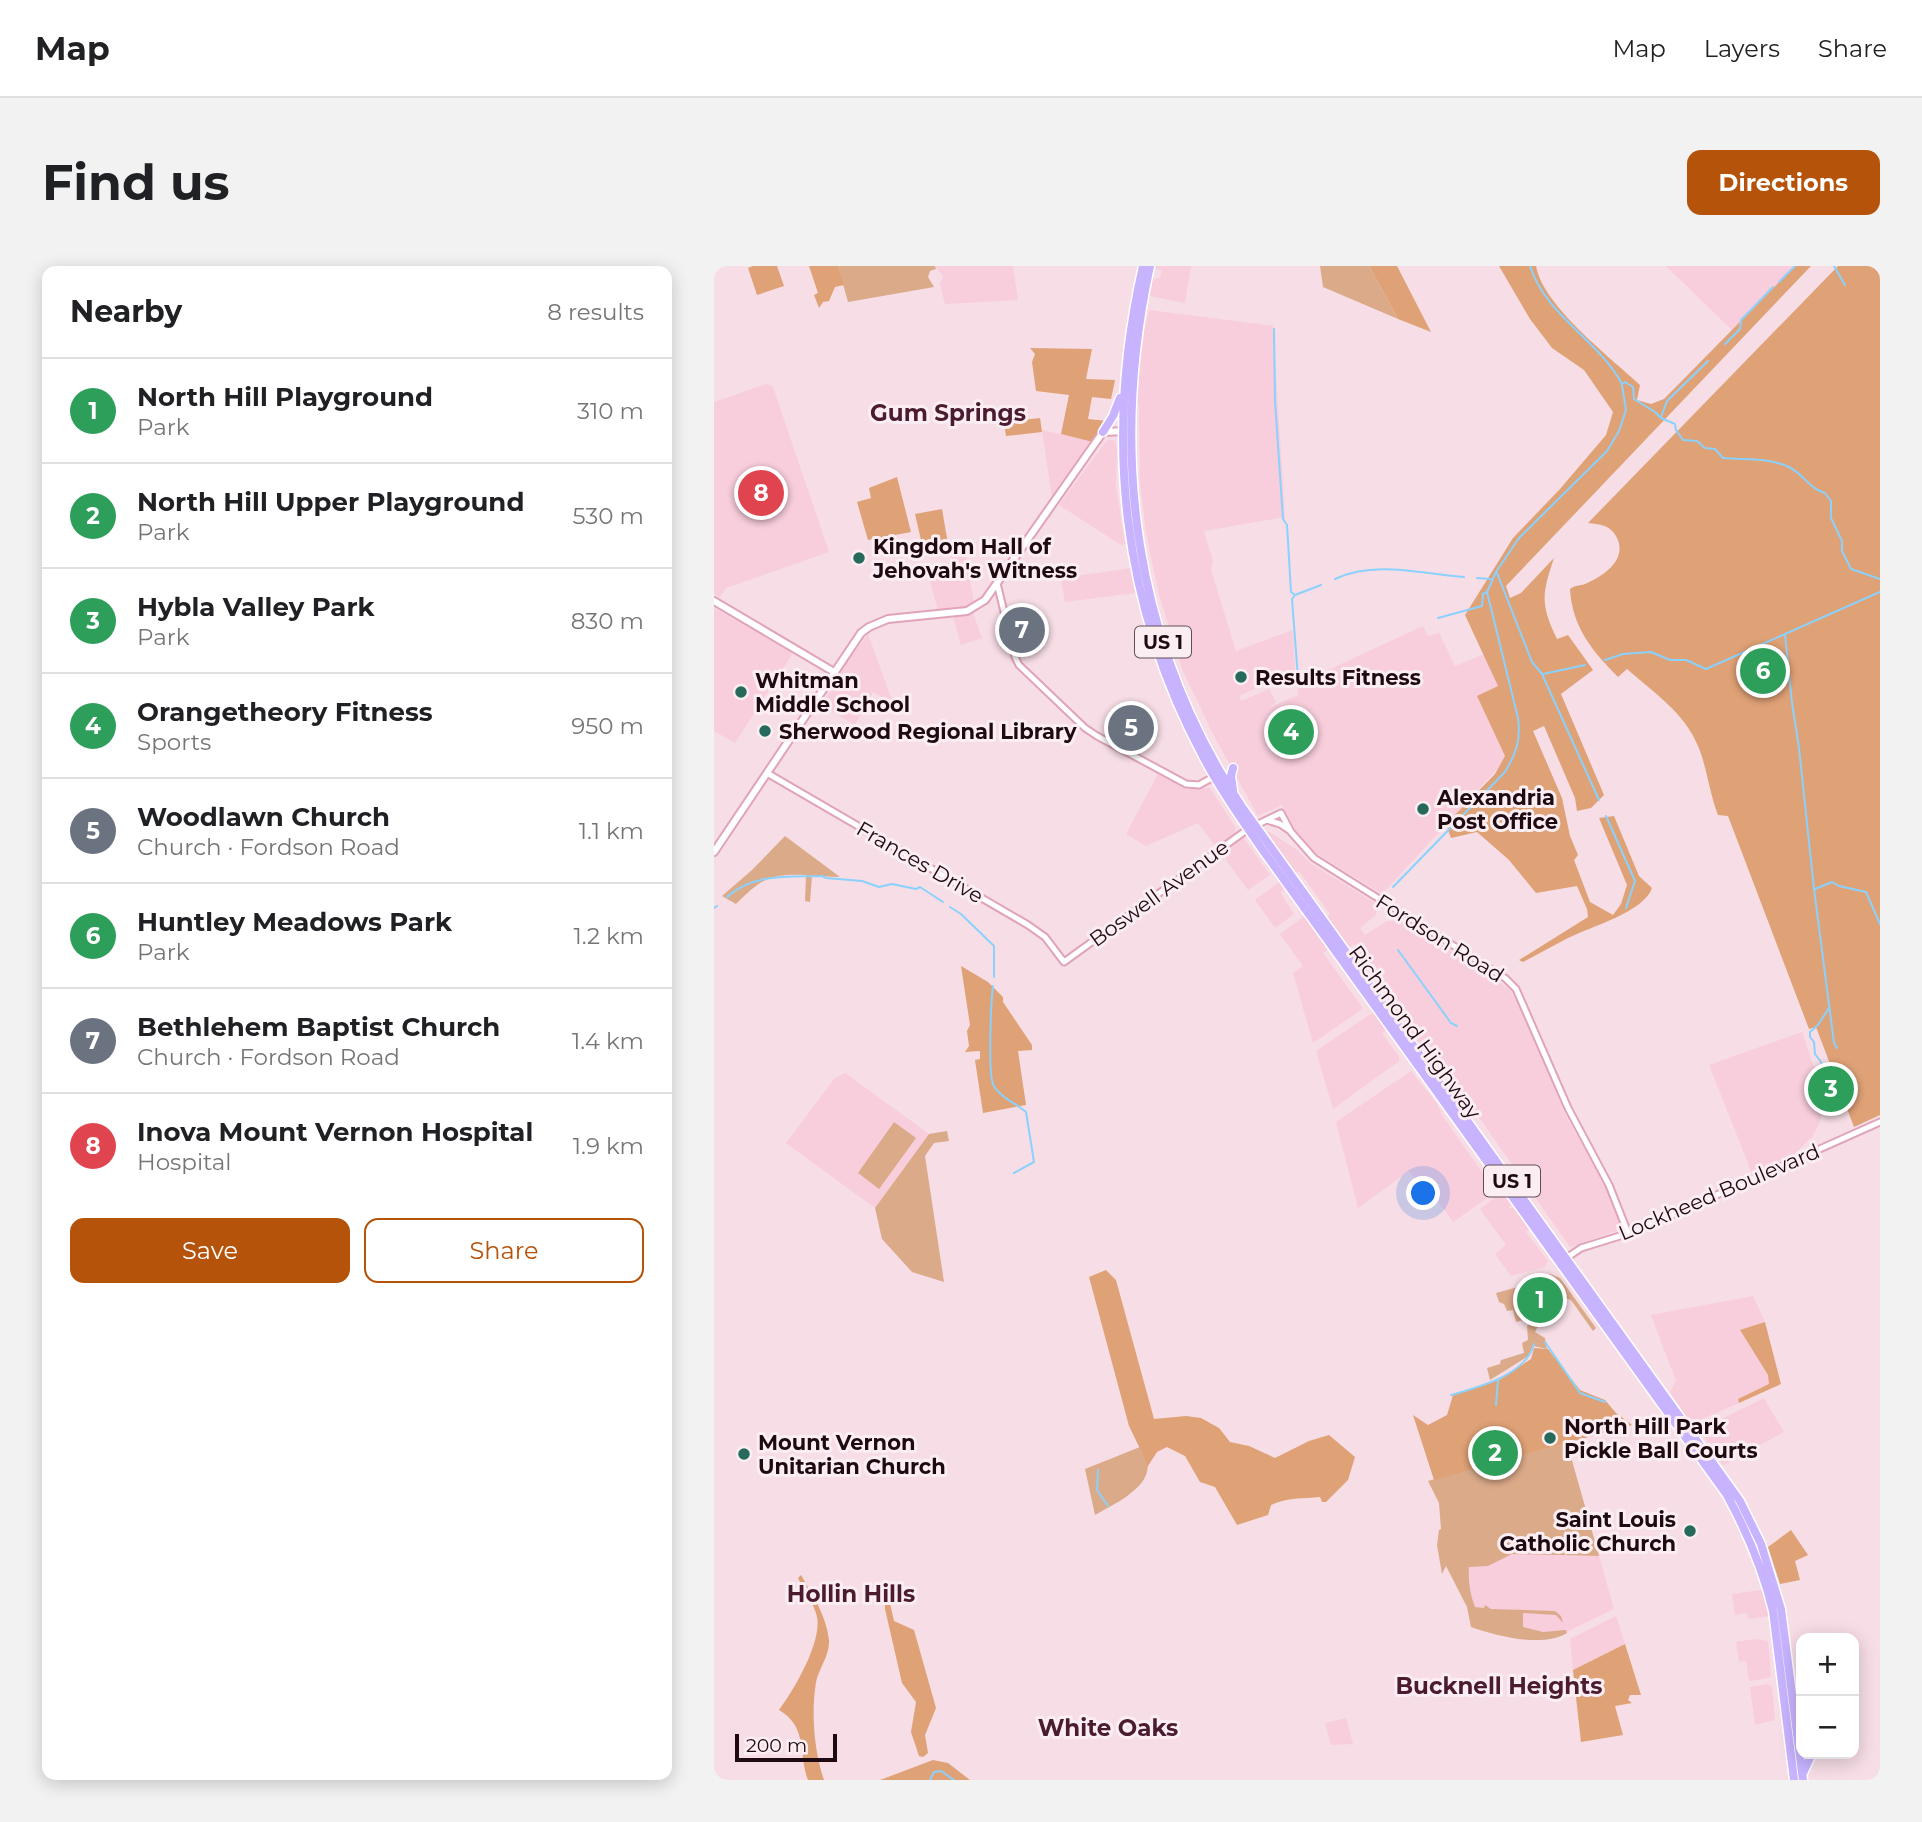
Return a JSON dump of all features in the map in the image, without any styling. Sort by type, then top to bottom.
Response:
[{"type":"highway","name":"Richmond Highway","points":[[1143,266],[1135,300],[1123,385],[1140,556],[1151,603],[1177,681],[1217,774],[1251,827],[1563,1260],[1716,1479],[1749,1538],[1763,1574],[1773,1611],[1800,1779]]},
{"type":"highway","name":"Richmond Highway","points":[[1126,432],[1150,266]]},
{"type":"highway","points":[[1101,436],[1113,416],[1123,385]]},
{"type":"highway","points":[[1233,768],[1231,782],[1235,796]]},
{"type":"highway","name":"Richmond Highway","points":[[1217,774],[1235,796],[1251,827]]},
{"type":"highway","points":[[1800,1779],[1810,1759]]},
{"type":"main road","points":[[714,852],[861,633],[879,622],[967,611],[985,600],[1101,436],[1126,432]]},
{"type":"main road","points":[[714,601],[834,672]]},
{"type":"main road","points":[[817,662],[830,663],[845,654]]},
{"type":"main road","points":[[817,662],[824,672],[825,686]]},
{"type":"street","points":[[997,583],[1015,657],[1085,728],[1186,784],[1199,785],[1217,774]]},
{"type":"street","name":"Frances Drive","points":[[767,773],[1028,925],[1045,937],[1064,962]]},
{"type":"street","name":"Fordson Road","points":[[1263,820],[1281,813],[1291,832],[1314,858],[1505,978],[1516,989],[1568,1108],[1606,1178],[1628,1233]]},
{"type":"street","points":[[1251,827],[1263,820],[1280,824],[1291,832]]},
{"type":"street","name":"Boswell Avenue","points":[[1064,962],[1251,827]]},
{"type":"street","name":"Lockheed Boulevard","points":[[1563,1260],[1581,1248],[1628,1233],[1880,1122]]},
{"type":"shaded area","points":[[777,266],[784,286],[757,295],[748,268]]},
{"type":"shaded area","points":[[809,266],[838,266],[844,285],[835,287],[829,301],[823,302],[819,308],[814,295],[818,293]]},
{"type":"shaded area","points":[[838,266],[935,266],[936,269],[930,271],[928,277],[934,287],[848,302]]},
{"type":"shaded area","points":[[935,266],[1013,266],[1018,300],[945,304],[940,284],[943,276]]},
{"type":"shaded area","points":[[1154,266],[1191,266],[1185,303],[1150,296],[1152,280],[1160,278],[1162,271]]},
{"type":"shaded area","points":[[1320,266],[1369,266],[1398,319],[1323,287]]},
{"type":"shaded area","points":[[1369,266],[1397,266],[1431,332],[1398,319]]},
{"type":"shaded area","points":[[1499,266],[1536,266],[1541,281],[1564,314],[1640,385],[1637,400],[1651,404],[1664,399],[1795,266],[1811,266],[1506,586],[1510,598],[1521,593],[1554,558],[1545,590],[1548,617],[1557,639],[1568,635],[1593,670],[1561,694],[1604,795],[1591,808],[1577,811],[1575,798],[1544,726],[1533,731],[1562,798],[1570,836],[1578,855],[1574,860],[1590,902],[1613,915],[1621,904],[1627,885],[1599,818],[1614,816],[1639,876],[1652,888],[1647,897],[1628,911],[1523,962],[1519,960],[1588,917],[1587,909],[1577,886],[1536,893],[1509,860],[1477,832],[1451,838],[1446,824],[1495,774],[1505,756],[1477,696],[1498,686],[1465,615],[1513,538],[1606,435],[1613,412],[1584,370],[1552,348],[1530,319]]},
{"type":"shaded area","points":[[1666,266],[1801,266],[1735,333]]},
{"type":"shaded area","points":[[1838,266],[1880,266],[1880,1115],[1854,1127],[1816,1027],[1809,1029],[1728,816],[1718,815],[1701,754],[1692,734],[1667,703],[1627,669],[1618,677],[1600,658],[1579,627],[1570,589],[1592,581],[1607,571],[1619,552],[1619,544],[1611,529],[1588,523]]},
{"type":"shaded area","points":[[1149,310],[1273,326],[1285,517],[1204,531],[1213,561],[1211,570],[1236,651],[1293,630],[1295,670],[1239,696],[1241,701],[1269,689],[1276,702],[1268,708],[1298,695],[1298,684],[1423,626],[1428,636],[1439,633],[1455,666],[1484,654],[1498,686],[1478,696],[1505,756],[1501,765],[1382,894],[1311,850],[1297,833],[1282,805],[1258,816],[1213,734],[1183,671],[1159,595],[1146,532],[1140,483],[1139,405],[1136,404]]},
{"type":"shaded area","points":[[1030,348],[1092,349],[1086,379],[1115,380],[1111,399],[1092,397],[1088,419],[1107,421],[1093,442],[1061,434],[1069,395],[1036,391],[1032,362],[1035,354]]},
{"type":"shaded area","points":[[766,384],[774,390],[829,552],[726,588],[720,597],[714,594],[714,402]]},
{"type":"shaded area","points":[[1040,418],[1042,432],[1006,436],[1004,422]]},
{"type":"shaded area","points":[[1042,430],[1095,442],[1053,501],[1052,498]]},
{"type":"shaded area","points":[[1108,439],[1115,441],[1117,449],[1116,486],[1125,544],[1121,545],[1059,505]]},
{"type":"shaded area","points":[[897,477],[911,532],[868,540],[857,502],[871,498],[869,488]]},
{"type":"shaded area","points":[[942,509],[948,544],[923,549],[915,514]]},
{"type":"shaded area","points":[[965,553],[974,603],[962,608],[938,610],[926,568],[951,562],[951,556]]},
{"type":"shaded area","points":[[1132,568],[1135,593],[1065,602],[1061,578]]},
{"type":"shaded area","name":"Whitman Middle School","points":[[714,608],[793,653],[735,743],[714,731]]},
{"type":"shaded area","points":[[973,613],[982,638],[961,645],[953,616]]},
{"type":"shaded area","points":[[868,634],[893,703],[873,692],[855,725],[824,707],[823,702],[842,674],[839,672]]},
{"type":"shaded area","points":[[1158,774],[1186,789],[1210,788],[1236,828],[1234,834],[1216,847],[1198,823],[1146,846],[1126,834]]},
{"type":"shaded area","points":[[1266,830],[1296,849],[1310,863],[1375,903],[1376,915],[1360,928],[1365,935],[1387,921],[1405,921],[1510,991],[1522,1010],[1567,1118],[1610,1194],[1622,1229],[1570,1247],[1431,1049],[1424,1053],[1384,998],[1388,994],[1354,944],[1348,948],[1326,917],[1330,914],[1299,871],[1294,873]]},
{"type":"shaded area","points":[[785,836],[840,877],[812,876],[810,902],[805,901],[806,875],[783,875],[767,879],[736,904],[722,896],[752,870]]},
{"type":"shaded area","points":[[1243,837],[1270,875],[1248,890],[1221,853]]},
{"type":"shaded area","points":[[1282,880],[1287,886],[1280,892],[1294,914],[1275,928],[1255,900]]},
{"type":"shaded area","points":[[1306,915],[1330,948],[1323,953],[1362,1007],[1313,1043],[1293,973],[1303,966],[1280,934]]},
{"type":"shaded area","points":[[961,966],[988,982],[1003,997],[1003,1002],[1032,1045],[1032,1050],[1018,1051],[1026,1105],[983,1113],[975,1060],[980,1059],[980,1051],[965,1052],[969,1046],[967,1031],[970,1025]]},
{"type":"shaded area","points":[[1375,1011],[1388,1028],[1382,1033],[1399,1061],[1333,1109],[1316,1051]]},
{"type":"shaded area","points":[[1802,1032],[1823,1094],[1822,1115],[1812,1137],[1794,1154],[1752,1173],[1709,1065]]},
{"type":"shaded area","points":[[1411,1071],[1437,1104],[1496,1192],[1453,1222],[1428,1187],[1423,1190],[1409,1171],[1358,1208],[1336,1122]]},
{"type":"shaded area","points":[[845,1073],[929,1134],[875,1208],[786,1143],[834,1079]]},
{"type":"shaded area","points":[[894,1122],[916,1138],[879,1189],[858,1173]]},
{"type":"shaded area","points":[[947,1131],[949,1141],[934,1143],[925,1156],[944,1282],[912,1272],[882,1239],[875,1208],[929,1134]]},
{"type":"shaded area","points":[[1505,1190],[1514,1203],[1509,1207],[1511,1209],[1515,1205],[1531,1228],[1526,1232],[1548,1261],[1545,1267],[1511,1276],[1495,1254],[1506,1245],[1480,1209]]},
{"type":"shaded area","points":[[1106,1270],[1116,1280],[1154,1419],[1186,1416],[1201,1418],[1219,1428],[1230,1442],[1249,1446],[1275,1458],[1309,1441],[1329,1435],[1355,1457],[1348,1480],[1326,1502],[1322,1502],[1320,1497],[1283,1501],[1271,1505],[1268,1515],[1237,1525],[1215,1487],[1200,1482],[1185,1456],[1167,1447],[1157,1452],[1146,1469],[1147,1463],[1129,1426],[1089,1277]]},
{"type":"shaded area","points":[[1550,1274],[1560,1278],[1596,1328],[1593,1331],[1571,1300],[1556,1296],[1552,1309],[1559,1311],[1558,1316],[1546,1311],[1535,1301],[1528,1284]]},
{"type":"shaded area","points":[[1518,1287],[1532,1314],[1530,1318],[1516,1322],[1513,1310],[1507,1311],[1504,1304],[1499,1302],[1496,1293]]},
{"type":"shaded area","points":[[1753,1296],[1765,1322],[1740,1331],[1768,1375],[1770,1384],[1738,1399],[1739,1403],[1691,1424],[1670,1392],[1676,1381],[1651,1315]]},
{"type":"shaded area","points":[[1537,1318],[1541,1320],[1535,1332],[1545,1338],[1547,1349],[1533,1346],[1530,1355],[1490,1380],[1487,1368],[1500,1364],[1501,1360],[1524,1353],[1522,1343],[1528,1340],[1527,1326]]},
{"type":"shaded area","points":[[1765,1322],[1781,1384],[1739,1403],[1738,1399],[1769,1384],[1768,1375],[1740,1330]]},
{"type":"shaded area","points":[[1534,1348],[1548,1349],[1580,1390],[1605,1400],[1632,1425],[1434,1480],[1413,1415],[1428,1425],[1447,1415],[1453,1395],[1499,1380],[1531,1359]]},
{"type":"shaded area","points":[[1764,1398],[1784,1432],[1723,1465],[1699,1430]]},
{"type":"shaded area","points":[[1567,1443],[1614,1609],[1560,1635],[1479,1629],[1434,1480]]},
{"type":"shaded area","points":[[1567,1443],[1599,1556],[1566,1555],[1567,1535],[1572,1539],[1558,1522],[1566,1533],[1565,1555],[1512,1554],[1488,1566],[1469,1567],[1469,1572],[1475,1607],[1484,1608],[1485,1605],[1491,1609],[1555,1611],[1561,1616],[1563,1623],[1556,1615],[1523,1613],[1523,1627],[1543,1632],[1566,1630],[1567,1633],[1545,1640],[1532,1640],[1506,1637],[1471,1627],[1467,1607],[1446,1566],[1442,1574],[1437,1545],[1441,1529],[1439,1503],[1428,1481]]},
{"type":"shaded area","points":[[1140,1447],[1147,1462],[1144,1479],[1130,1494],[1095,1515],[1085,1469]]},
{"type":"shaded area","points":[[1791,1530],[1808,1555],[1795,1561],[1800,1580],[1780,1584],[1768,1547]]},
{"type":"shaded area","points":[[801,1575],[822,1614],[829,1640],[828,1651],[816,1682],[814,1706],[816,1744],[824,1780],[808,1780],[798,1732],[788,1717],[779,1710],[800,1677],[812,1649],[818,1624],[816,1613],[798,1578]]},
{"type":"shaded area","points":[[1765,1591],[1771,1616],[1748,1619],[1747,1613],[1735,1615],[1732,1594]]},
{"type":"shaded area","points":[[885,1595],[888,1595],[894,1621],[914,1630],[936,1708],[925,1735],[928,1753],[923,1757],[919,1756],[911,1732],[916,1702],[902,1683],[885,1609]]},
{"type":"shaded area","points":[[1616,1616],[1625,1644],[1573,1670],[1570,1639]]},
{"type":"shaded area","points":[[1755,1639],[1768,1641],[1771,1675],[1769,1678],[1749,1681],[1746,1661],[1739,1662],[1736,1642]]},
{"type":"shaded area","points":[[1625,1644],[1641,1695],[1630,1695],[1628,1700],[1632,1703],[1615,1706],[1623,1735],[1581,1742],[1573,1670]]},
{"type":"shaded area","points":[[1768,1684],[1772,1687],[1775,1720],[1755,1725],[1750,1687]]},
{"type":"shaded area","points":[[1346,1718],[1353,1744],[1331,1745],[1325,1723]]},
{"type":"shaded area","points":[[933,1760],[948,1763],[970,1780],[880,1780]]},
{"type":"waterway","points":[[1530,266],[1548,299],[1600,354],[1622,384],[1625,382],[1633,387],[1634,399],[1661,418],[1675,424],[1683,440],[1697,441],[1705,448],[1715,449],[1723,458],[1773,462],[1794,470],[1815,489],[1825,493],[1831,501],[1831,518],[1851,569],[1880,579]]},
{"type":"waterway","points":[[1779,282],[1795,266]]},
{"type":"waterway","points":[[1834,266],[1845,285]]},
{"type":"waterway","points":[[1725,344],[1740,329],[1741,320],[1773,287]]},
{"type":"waterway","points":[[1274,329],[1275,401],[1283,519],[1287,525],[1291,592],[1295,595]]},
{"type":"waterway","points":[[1661,417],[1667,401],[1708,361]]},
{"type":"waterway","points":[[1438,618],[1482,606],[1483,594],[1487,592],[1496,572],[1519,538],[1607,451],[1619,431],[1626,410],[1622,385]]},
{"type":"waterway","points":[[1335,579],[1350,573],[1382,569],[1464,577]]},
{"type":"waterway","points":[[1497,573],[1532,662],[1542,674],[1599,800]]},
{"type":"waterway","points":[[1477,578],[1491,579]]},
{"type":"waterway","points":[[1298,678],[1292,599],[1295,595],[1321,585]]},
{"type":"waterway","points":[[1393,887],[1504,773],[1517,747],[1518,718],[1487,592]]},
{"type":"waterway","points":[[1605,660],[1623,654],[1651,652],[1670,660],[1686,660],[1706,669],[1880,592]]},
{"type":"waterway","points":[[1785,634],[1814,889],[1834,1043],[1837,1048]]},
{"type":"waterway","points":[[1543,674],[1585,665]]},
{"type":"waterway","points":[[1606,816],[1635,881],[1626,908]]},
{"type":"waterway","points":[[727,897],[737,889],[760,880],[822,876],[862,881],[879,887],[892,884],[916,889],[920,887],[943,902]]},
{"type":"waterway","points":[[1815,889],[1832,882],[1866,892],[1880,924]]},
{"type":"waterway","points":[[950,907],[994,946],[994,977]]},
{"type":"waterway","points":[[1398,950],[1451,1023],[1457,1026]]},
{"type":"waterway","points":[[993,986],[991,1077],[995,1088],[1026,1112],[1034,1162],[1014,1173]]},
{"type":"waterway","points":[[1826,1107],[1829,1105],[1826,1076],[1815,1054],[1810,1032],[1829,1008]]},
{"type":"waterway","points":[[1545,1342],[1580,1393],[1605,1402]]},
{"type":"waterway","points":[[1451,1395],[1487,1384],[1512,1372],[1522,1364],[1534,1344]]},
{"type":"waterway","points":[[1496,1405],[1498,1379]]},
{"type":"waterway","points":[[1098,1470],[1097,1490],[1108,1506]]},
{"type":"waterway","points":[[930,1780],[934,1772],[941,1771],[954,1780]]},
{"type":"place","name":"Inova Mount Vernon Hospital","points":[[761,493]]},
{"type":"place","name":"Kingdom Hall of Jehovah's Witness","points":[[859,558]]},
{"type":"place","name":"Bethlehem Baptist Church","points":[[1022,630]]},
{"type":"place","name":"Huntley Meadows Park","points":[[1763,671]]},
{"type":"place","name":"Results Fitness","points":[[1241,677]]},
{"type":"place","name":"Whitman Middle School","points":[[741,692]]},
{"type":"place","name":"Woodlawn Church","points":[[1131,728]]},
{"type":"place","name":"Sherwood Regional Library","points":[[765,731]]},
{"type":"place","name":"Orangetheory Fitness","points":[[1291,732]]},
{"type":"place","name":"Alexandria Post Office","points":[[1423,809]]},
{"type":"place","name":"Hybla Valley Park","points":[[1831,1089]]},
{"type":"place","name":"North Hill Playground","points":[[1540,1300]]},
{"type":"place","name":"North Hill Park Pickle Ball Courts","points":[[1550,1438]]},
{"type":"place","name":"North Hill Upper Playground","points":[[1495,1453]]},
{"type":"place","name":"Mount Vernon Unitarian Church","points":[[744,1454]]},
{"type":"place","name":"Saint Louis Catholic Church","points":[[1690,1531]]},
{"type":"district","name":"Gum Springs","points":[[948,413]]},
{"type":"district","name":"Hollin Hills","points":[[851,1594]]},
{"type":"district","name":"Bucknell Heights","points":[[1499,1686]]},
{"type":"district","name":"White Oaks","points":[[1108,1728]]}]
